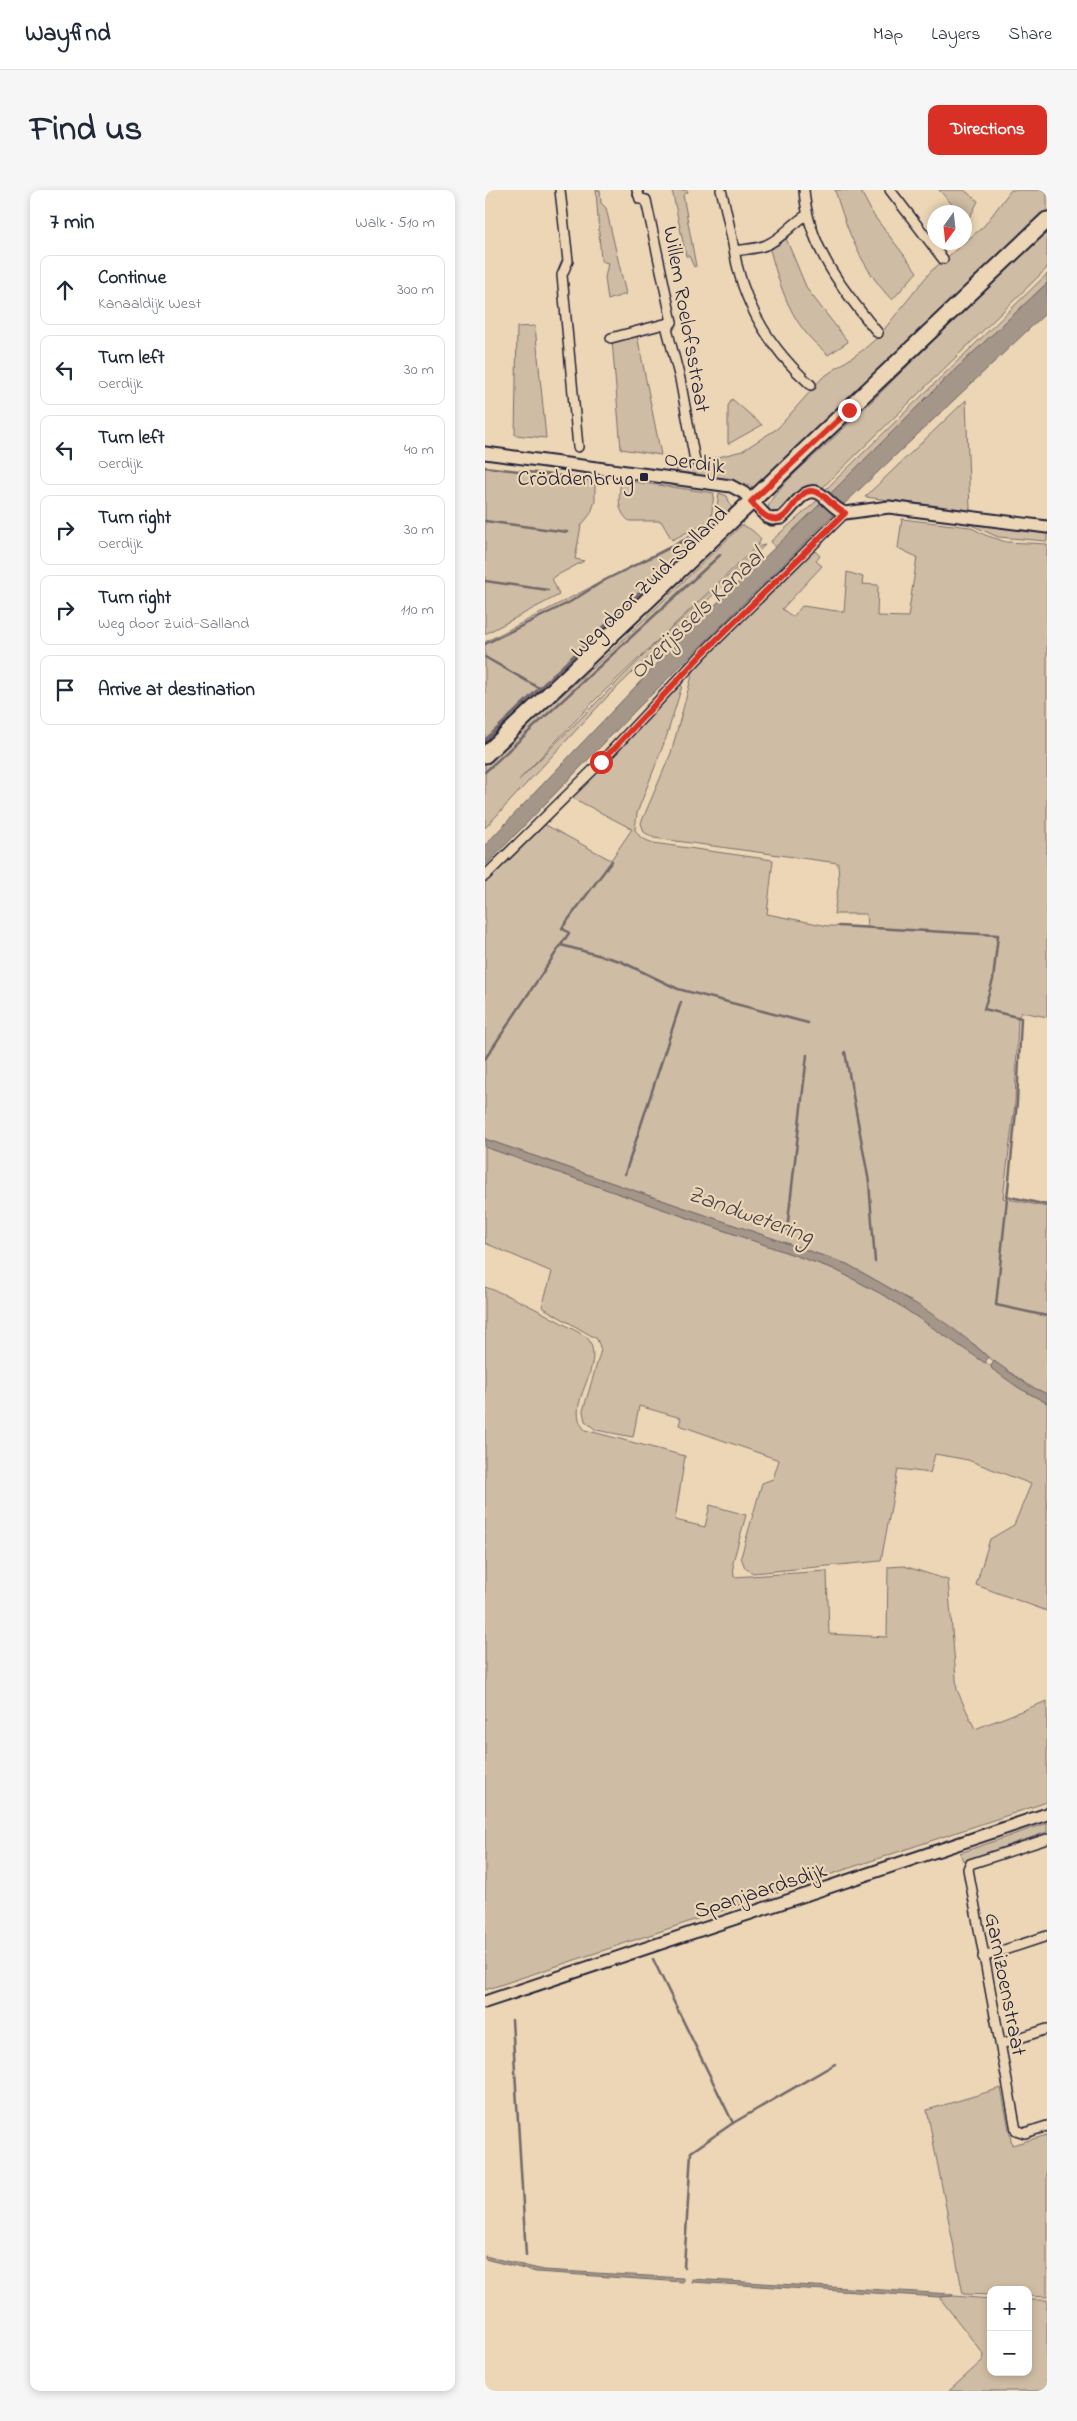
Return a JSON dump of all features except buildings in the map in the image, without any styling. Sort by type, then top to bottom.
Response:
[{"type":"main road","name":"Weg door Zuid-Salland","points":[[485,756],[753,504],[1047,220]]},
{"type":"street","points":[[560,190],[568,262],[562,275],[578,447]]},
{"type":"street","name":"Willem Roelofsstraat","points":[[637,190],[640,199],[646,200],[672,322],[667,330],[680,379],[695,461]]},
{"type":"street","points":[[721,190],[744,286],[765,332],[786,360],[811,384]]},
{"type":"street","points":[[804,190],[807,214],[831,271],[849,299],[877,334]]},
{"type":"street","points":[[890,190],[943,259]]},
{"type":"street","points":[[735,251],[765,246],[782,236],[807,214]]},
{"type":"street","points":[[611,338],[672,322]]},
{"type":"street","name":"Oerdijk","points":[[485,452],[731,486],[740,490],[769,518],[778,519],[785,516],[809,491],[819,493],[842,511]]},
{"type":"street","points":[[485,876],[601,762],[704,652],[842,511],[889,507],[1047,527]]},
{"type":"street","name":"Spanjaardsdijk","points":[[485,2002],[1047,1814]]},
{"type":"street","name":"Garnizoenstraat","points":[[1047,1839],[971,1864],[968,1869],[1016,2130],[1021,2132],[1047,2126]]},
{"type":"street","points":[[983,1957],[1047,1936]]},
{"type":"street","points":[[1001,2044],[1047,2029]]},
{"type":"shaded area","points":[[596,190],[600,190],[601,203],[606,208],[626,294],[608,300],[605,278],[608,263],[601,261]]},
{"type":"shaded area","points":[[672,190],[687,190],[688,192],[683,195],[696,266],[694,267],[689,256],[686,256]]},
{"type":"shaded area","points":[[835,190],[860,190],[874,216],[917,272],[892,300],[872,276],[857,249],[850,235]]},
{"type":"shaded area","points":[[939,190],[964,190],[978,201],[972,213],[972,205],[953,205]]},
{"type":"shaded area","points":[[1011,190],[1047,190],[1047,215],[757,488],[739,483],[675,475],[679,462],[699,462],[742,451],[778,428],[822,378],[863,350],[878,337],[931,271],[956,250],[972,250],[972,236],[984,226]]},
{"type":"shaded area","points":[[1047,226],[1047,268],[820,490],[779,513],[773,514],[768,510],[769,504],[782,486],[881,392]]},
{"type":"shaded area","points":[[785,236],[807,289],[848,342],[828,355],[799,324],[783,292],[769,246]]},
{"type":"shaded area","points":[[1047,274],[1047,283],[942,382],[829,495],[823,492]]},
{"type":"shaded area","points":[[1047,283],[1047,312],[842,506],[636,710],[485,866],[485,845],[694,625],[812,512],[942,382]]},
{"type":"shaded area","points":[[535,326],[546,438],[515,435],[517,327]]},
{"type":"shaded area","points":[[637,335],[661,455],[621,449],[612,340]]},
{"type":"shaded area","points":[[732,399],[762,425],[728,444],[728,406]]},
{"type":"shaded area","points":[[966,400],[970,510],[865,497]]},
{"type":"shaded area","points":[[485,467],[595,480],[595,501],[591,513],[581,526],[575,559],[584,561],[552,578],[559,595],[485,634]]},
{"type":"shaded area","points":[[621,480],[714,493],[711,520],[672,540],[661,521],[629,521],[620,507]]},
{"type":"shaded area","points":[[719,493],[727,496],[734,514],[485,750],[485,642],[711,525],[715,520]]},
{"type":"shaded area","points":[[819,499],[823,502],[775,548],[771,541]]},
{"type":"shaded area","points":[[902,519],[970,527],[985,535],[1006,542],[1047,544],[1047,1017],[1022,1012],[1018,1017],[1015,1103],[1003,1198],[1047,1207],[1047,1394],[1028,1385],[988,1357],[975,1345],[893,1290],[847,1264],[485,1139],[485,882],[542,823],[611,860],[632,829],[569,796],[679,683],[682,686],[666,738],[637,813],[635,830],[641,838],[653,843],[773,860],[767,914],[828,926],[867,927],[866,914],[834,914],[839,882],[838,863],[654,838],[644,832],[641,823],[671,753],[694,668],[813,549],[820,556],[816,561],[822,566],[782,609],[793,617],[802,606],[844,612],[847,572],[863,577],[862,584],[878,585],[877,616],[908,617],[917,557],[898,548]]},
{"type":"shaded area","points":[[967,520],[1047,530],[1047,541],[998,537],[967,523]]},
{"type":"shaded area","points":[[742,525],[752,530],[761,539],[758,545],[596,699],[518,781],[654,645],[760,546],[765,545],[607,697],[485,828],[485,764],[611,651]]},
{"type":"shaded area","points":[[485,1139],[847,1264],[938,1318],[988,1357],[985,1363],[887,1297],[834,1269],[485,1147]]},
{"type":"shaded area","points":[[485,1147],[834,1269],[887,1297],[991,1366],[1019,1388],[1047,1403],[1047,1611],[976,1585],[990,1539],[1014,1525],[1031,1484],[968,1460],[935,1454],[930,1473],[898,1469],[881,1561],[753,1573],[745,1568],[741,1557],[762,1483],[773,1479],[779,1460],[679,1425],[681,1418],[639,1406],[633,1437],[596,1430],[585,1421],[583,1411],[601,1350],[597,1339],[542,1307],[552,1272],[485,1243]]},
{"type":"shaded area","points":[[485,1287],[524,1303],[587,1337],[592,1348],[593,1360],[578,1409],[579,1420],[585,1430],[685,1456],[675,1520],[705,1527],[710,1505],[746,1515],[733,1562],[734,1577],[827,1571],[829,1634],[887,1637],[888,1567],[904,1566],[948,1580],[957,1690],[975,1729],[1047,1701],[1047,1802],[485,1990]]},
{"type":"shaded area","points":[[994,1361],[1028,1385],[1047,1394],[1047,1403],[1019,1388],[992,1369],[991,1366]]},
{"type":"shaded area","points":[[1047,1823],[1047,1832],[963,1861],[960,1853]]},
{"type":"shaded area","points":[[1001,2088],[1012,2145],[1047,2135],[1047,2297],[1032,2296],[1032,2286],[987,2286],[987,2295],[963,2294],[927,2110]]},
{"type":"shaded area","points":[[485,2256],[543,2270],[683,2278],[683,2282],[536,2272],[485,2259]]},
{"type":"shaded area","points":[[692,2279],[952,2294],[953,2296],[939,2297],[692,2282]]},
{"type":"shaded area","points":[[939,2297],[987,2299],[987,2376],[1032,2376],[1032,2300],[1047,2300],[1047,2391],[949,2391],[983,2360],[984,2355]]},
{"type":"waterway","points":[[485,467],[595,480]]},
{"type":"waterway","points":[[485,521],[567,532]]},
{"type":"waterway","points":[[485,644],[570,602],[605,580],[696,535],[700,535],[485,740]]},
{"type":"waterway","name":"Overijssels Kanaal","points":[[485,772],[720,555]]},
{"type":"waterway","points":[[485,581],[548,590]]},
{"type":"waterway","points":[[485,657],[539,688]]},
{"type":"waterway","points":[[485,1059],[569,933],[562,928],[612,861]]},
{"type":"waterway","points":[[839,926],[998,935],[993,980],[984,1009],[1021,1018],[1017,1102],[996,1305],[1047,1316]]},
{"type":"waterway","points":[[561,945],[620,961],[678,989],[808,1023]]},
{"type":"waterway","points":[[625,1174],[681,1002]]},
{"type":"waterway","points":[[845,1052],[869,1182],[875,1262]]},
{"type":"waterway","name":"Zandwetering","points":[[787,1230],[807,1055]]},
{"type":"waterway","points":[[1006,1196],[1047,1205]]},
{"type":"waterway","points":[[653,1959],[733,2123]]},
{"type":"waterway","points":[[512,2020],[526,2255]]},
{"type":"waterway","points":[[684,2267],[691,2152],[733,2123],[835,2064]]},
{"type":"place","name":"Cröddenbrug","points":[[644,477]]},
{"type":"route","points":[[601,762],[704,652],[845,513],[838,510],[819,493],[812,491],[806,492],[785,516],[778,519],[767,517],[751,502],[849,410]]}]
